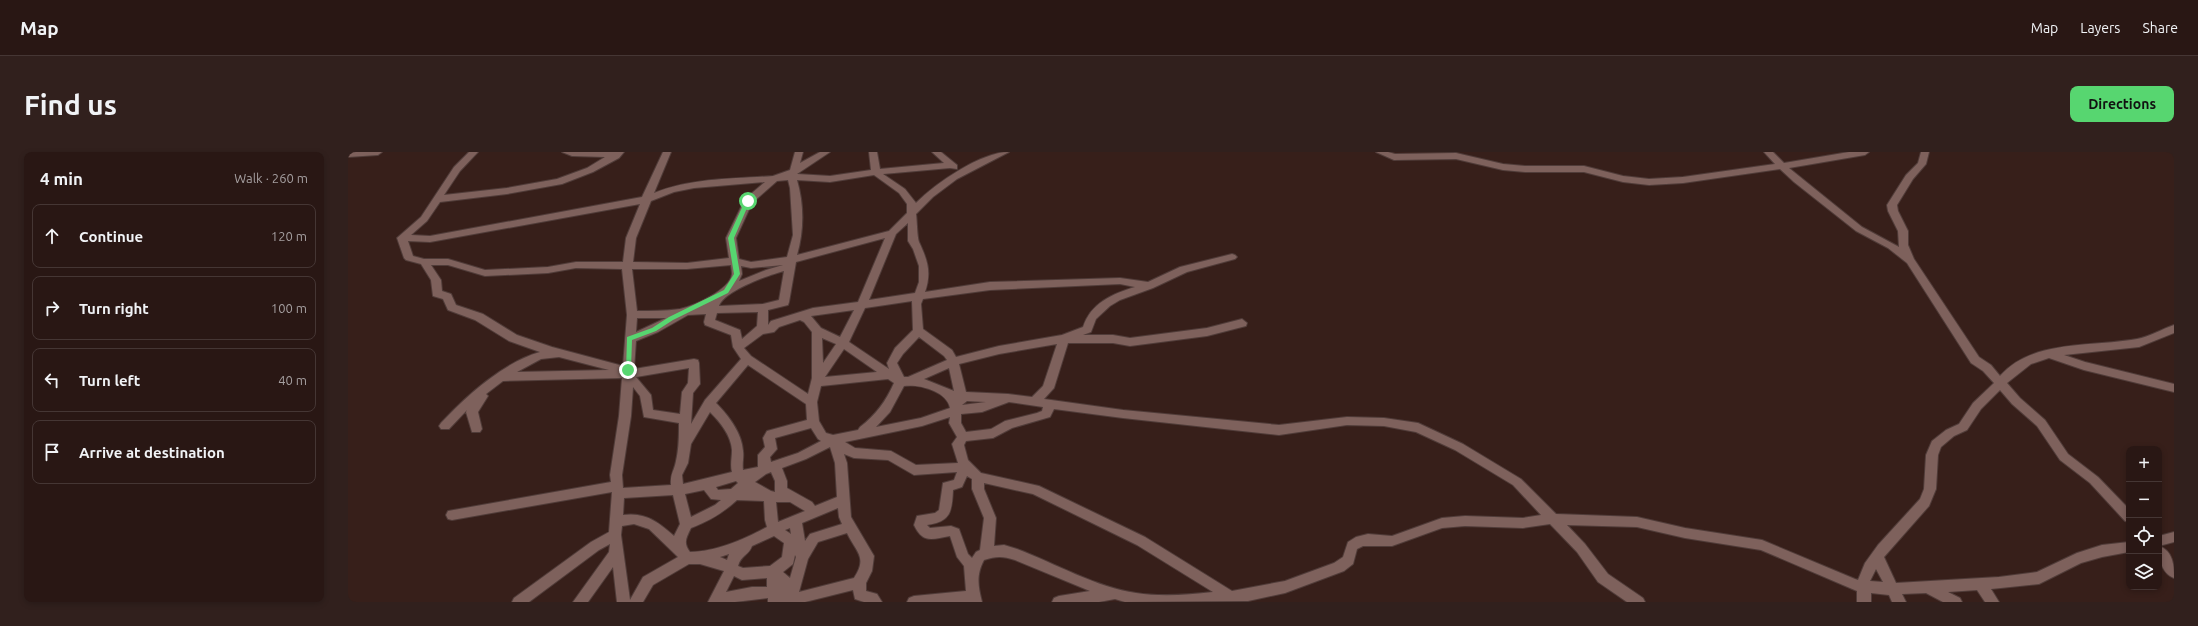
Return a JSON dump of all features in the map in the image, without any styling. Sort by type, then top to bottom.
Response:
[{"type":"street","points":[[348,154],[378,152]]},
{"type":"street","points":[[402,238],[424,219],[457,169],[474,152]]},
{"type":"street","points":[[566,152],[578,155],[609,152],[618,154]]},
{"type":"street","points":[[580,602],[615,554],[616,475],[625,416],[629,339],[632,314],[627,266],[631,238],[644,200],[667,152]]},
{"type":"street","points":[[632,314],[763,308],[784,302],[790,263],[798,235],[793,174],[799,152]]},
{"type":"street","points":[[793,174],[826,152]]},
{"type":"street","points":[[452,516],[617,489],[678,490],[742,479],[751,474],[802,456],[833,440],[922,422],[956,410],[964,405],[953,362],[948,353],[942,347],[927,339],[918,331],[916,304],[924,282],[924,266],[918,248],[913,240],[914,232],[911,213],[912,204],[902,191],[883,179],[876,172],[873,152]]},
{"type":"street","points":[[936,152],[962,173]]},
{"type":"street","points":[[817,380],[843,343],[860,305],[871,286],[892,233],[911,213],[943,184],[1005,152]]},
{"type":"street","points":[[1380,152],[1394,157],[1460,157],[1517,168],[1584,169],[1623,179],[1649,182],[1683,180],[1782,166],[1865,152]]},
{"type":"street","points":[[1768,152],[1782,166],[1859,229],[1891,246],[1910,261]]},
{"type":"street","points":[[1924,152],[1922,164],[1909,177],[1892,205],[1893,212],[1903,231],[1904,245],[1910,261],[1976,360],[1987,368],[2016,402],[2041,423],[2064,457],[2094,480],[2126,514]]},
{"type":"street","points":[[438,199],[507,191],[559,182],[590,170],[618,154]]},
{"type":"street","points":[[402,238],[430,239],[464,234],[644,200],[672,189],[694,185],[775,178],[793,174],[830,179],[876,172],[951,165]]},
{"type":"street","points":[[775,178],[748,201],[732,233],[734,261],[737,274],[726,292],[716,302],[709,322],[736,333],[738,347],[748,359],[811,402]]},
{"type":"street","points":[[629,339],[654,329],[763,273],[790,263],[892,233]]},
{"type":"street","points":[[402,238],[410,258],[424,262],[448,262],[485,273],[548,270],[576,265],[687,266],[734,261],[752,264],[790,263]]},
{"type":"street","points":[[1036,400],[1048,388],[1064,339],[1086,329],[1091,317],[1106,303],[1116,297],[1149,286],[1184,269],[1232,256]]},
{"type":"street","points":[[424,262],[436,280],[437,293],[447,297],[452,307],[479,317],[513,338],[550,351],[568,354],[628,372],[645,395],[648,414],[685,419]]},
{"type":"street","points":[[738,347],[761,330],[770,329],[775,324],[819,311],[918,298],[990,286],[1120,281],[1149,286]]},
{"type":"street","points":[[761,330],[764,323],[763,308]]},
{"type":"street","points":[[801,316],[808,319],[817,331],[843,343],[890,375],[906,381],[929,384],[948,393],[1036,400],[1123,414],[1279,430],[1347,421],[1384,422],[1418,428],[1459,447],[1517,482],[1581,548],[1603,578],[1638,602]]},
{"type":"street","points":[[857,435],[881,417],[906,381],[953,362],[999,350],[1064,339],[1113,339],[1130,342],[1207,332],[1242,323]]},
{"type":"street","points":[[1864,602],[1864,580],[1870,567],[1909,517],[1925,502],[1930,490],[1932,455],[1936,444],[1950,433],[1963,427],[1977,406],[1989,396],[1998,382],[2016,366],[2050,354],[2069,350],[2139,343],[2174,329]]},
{"type":"street","points":[[817,331],[817,380],[811,402],[814,424],[822,436],[833,440],[845,450],[854,453],[886,455],[914,470],[965,467]]},
{"type":"street","points":[[906,381],[892,363],[899,351],[918,331]]},
{"type":"street","points":[[445,426],[458,410],[488,387],[537,356],[568,354]]},
{"type":"street","points":[[2050,354],[2084,366],[2174,388]]},
{"type":"street","points":[[683,553],[679,540],[686,524],[676,474],[682,462],[686,444],[695,424],[705,412],[709,403],[748,359]]},
{"type":"street","points":[[502,377],[654,372],[667,367],[694,363],[694,384],[688,392],[685,419],[686,444]]},
{"type":"street","points":[[817,380],[890,375]]},
{"type":"street","points":[[476,430],[472,412],[488,387]]},
{"type":"street","points":[[948,393],[956,405],[955,423],[963,437]]},
{"type":"street","points":[[956,410],[982,408],[1008,398]]},
{"type":"street","points":[[709,403],[723,417],[730,429],[737,447],[736,467],[742,479],[770,497]]},
{"type":"street","points":[[1051,403],[1046,414],[1039,417],[1009,424],[993,434],[963,437],[958,444],[965,467],[978,477],[1034,490],[1141,541],[1230,596]]},
{"type":"street","points":[[762,470],[765,465],[764,455],[771,449],[769,438],[771,434],[814,424]]},
{"type":"street","points":[[833,440],[841,463],[845,517],[856,539],[868,556],[866,571],[859,582],[856,599],[872,598],[875,602]]},
{"type":"street","points":[[775,466],[781,481],[781,491],[808,506],[813,513]]},
{"type":"street","points":[[914,602],[974,599],[970,584],[970,564],[963,557],[955,533],[951,531],[927,534],[920,526],[921,520],[937,519],[945,512],[947,506],[947,487],[958,483],[965,467]]},
{"type":"street","points":[[978,477],[978,489],[990,518],[986,553]]},
{"type":"street","points":[[686,524],[703,518],[719,509],[735,493],[742,479]]},
{"type":"street","points":[[706,484],[715,495],[735,493],[770,497],[790,496]]},
{"type":"street","points":[[616,521],[634,519],[653,525],[683,553],[720,563],[742,574],[773,572],[788,560],[791,542],[774,529],[771,520],[770,497]]},
{"type":"street","points":[[715,602],[731,569],[734,555],[774,529],[844,500]]},
{"type":"street","points":[[971,572],[980,556],[986,553],[1004,551],[1094,587],[1135,599],[1182,601],[1248,595],[1285,587],[1339,567],[1348,560],[1352,546],[1360,541],[1368,539],[1392,541],[1450,522],[1465,521],[1523,523],[1552,519],[1637,522],[1685,533],[1762,545],[1806,566],[1864,588],[1928,588],[2039,578],[2077,559],[2102,551],[2126,547]]},
{"type":"street","points":[[794,520],[802,557]]},
{"type":"street","points":[[784,596],[802,557],[814,538],[850,527]]},
{"type":"street","points":[[2162,540],[2174,537]]},
{"type":"street","points":[[702,558],[755,540]]},
{"type":"street","points":[[520,602],[595,546],[616,542]]},
{"type":"street","points":[[616,542],[624,602]]},
{"type":"street","points":[[636,602],[648,581],[683,553]]},
{"type":"street","points":[[2160,554],[2174,572]]},
{"type":"street","points":[[1878,557],[1891,589],[1899,602]]},
{"type":"street","points":[[773,572],[784,596]]},
{"type":"street","points":[[773,572],[784,596]]},
{"type":"street","points":[[715,602],[752,592],[784,596],[842,588],[859,582]]},
{"type":"street","points":[[1980,584],[1992,602]]},
{"type":"street","points":[[1928,588],[1955,602]]},
{"type":"street","points":[[1059,602],[1117,594]]},
{"type":"route","points":[[628,370],[629,339],[654,329],[671,318],[726,292],[734,281],[737,274],[731,238],[748,201]]}]
